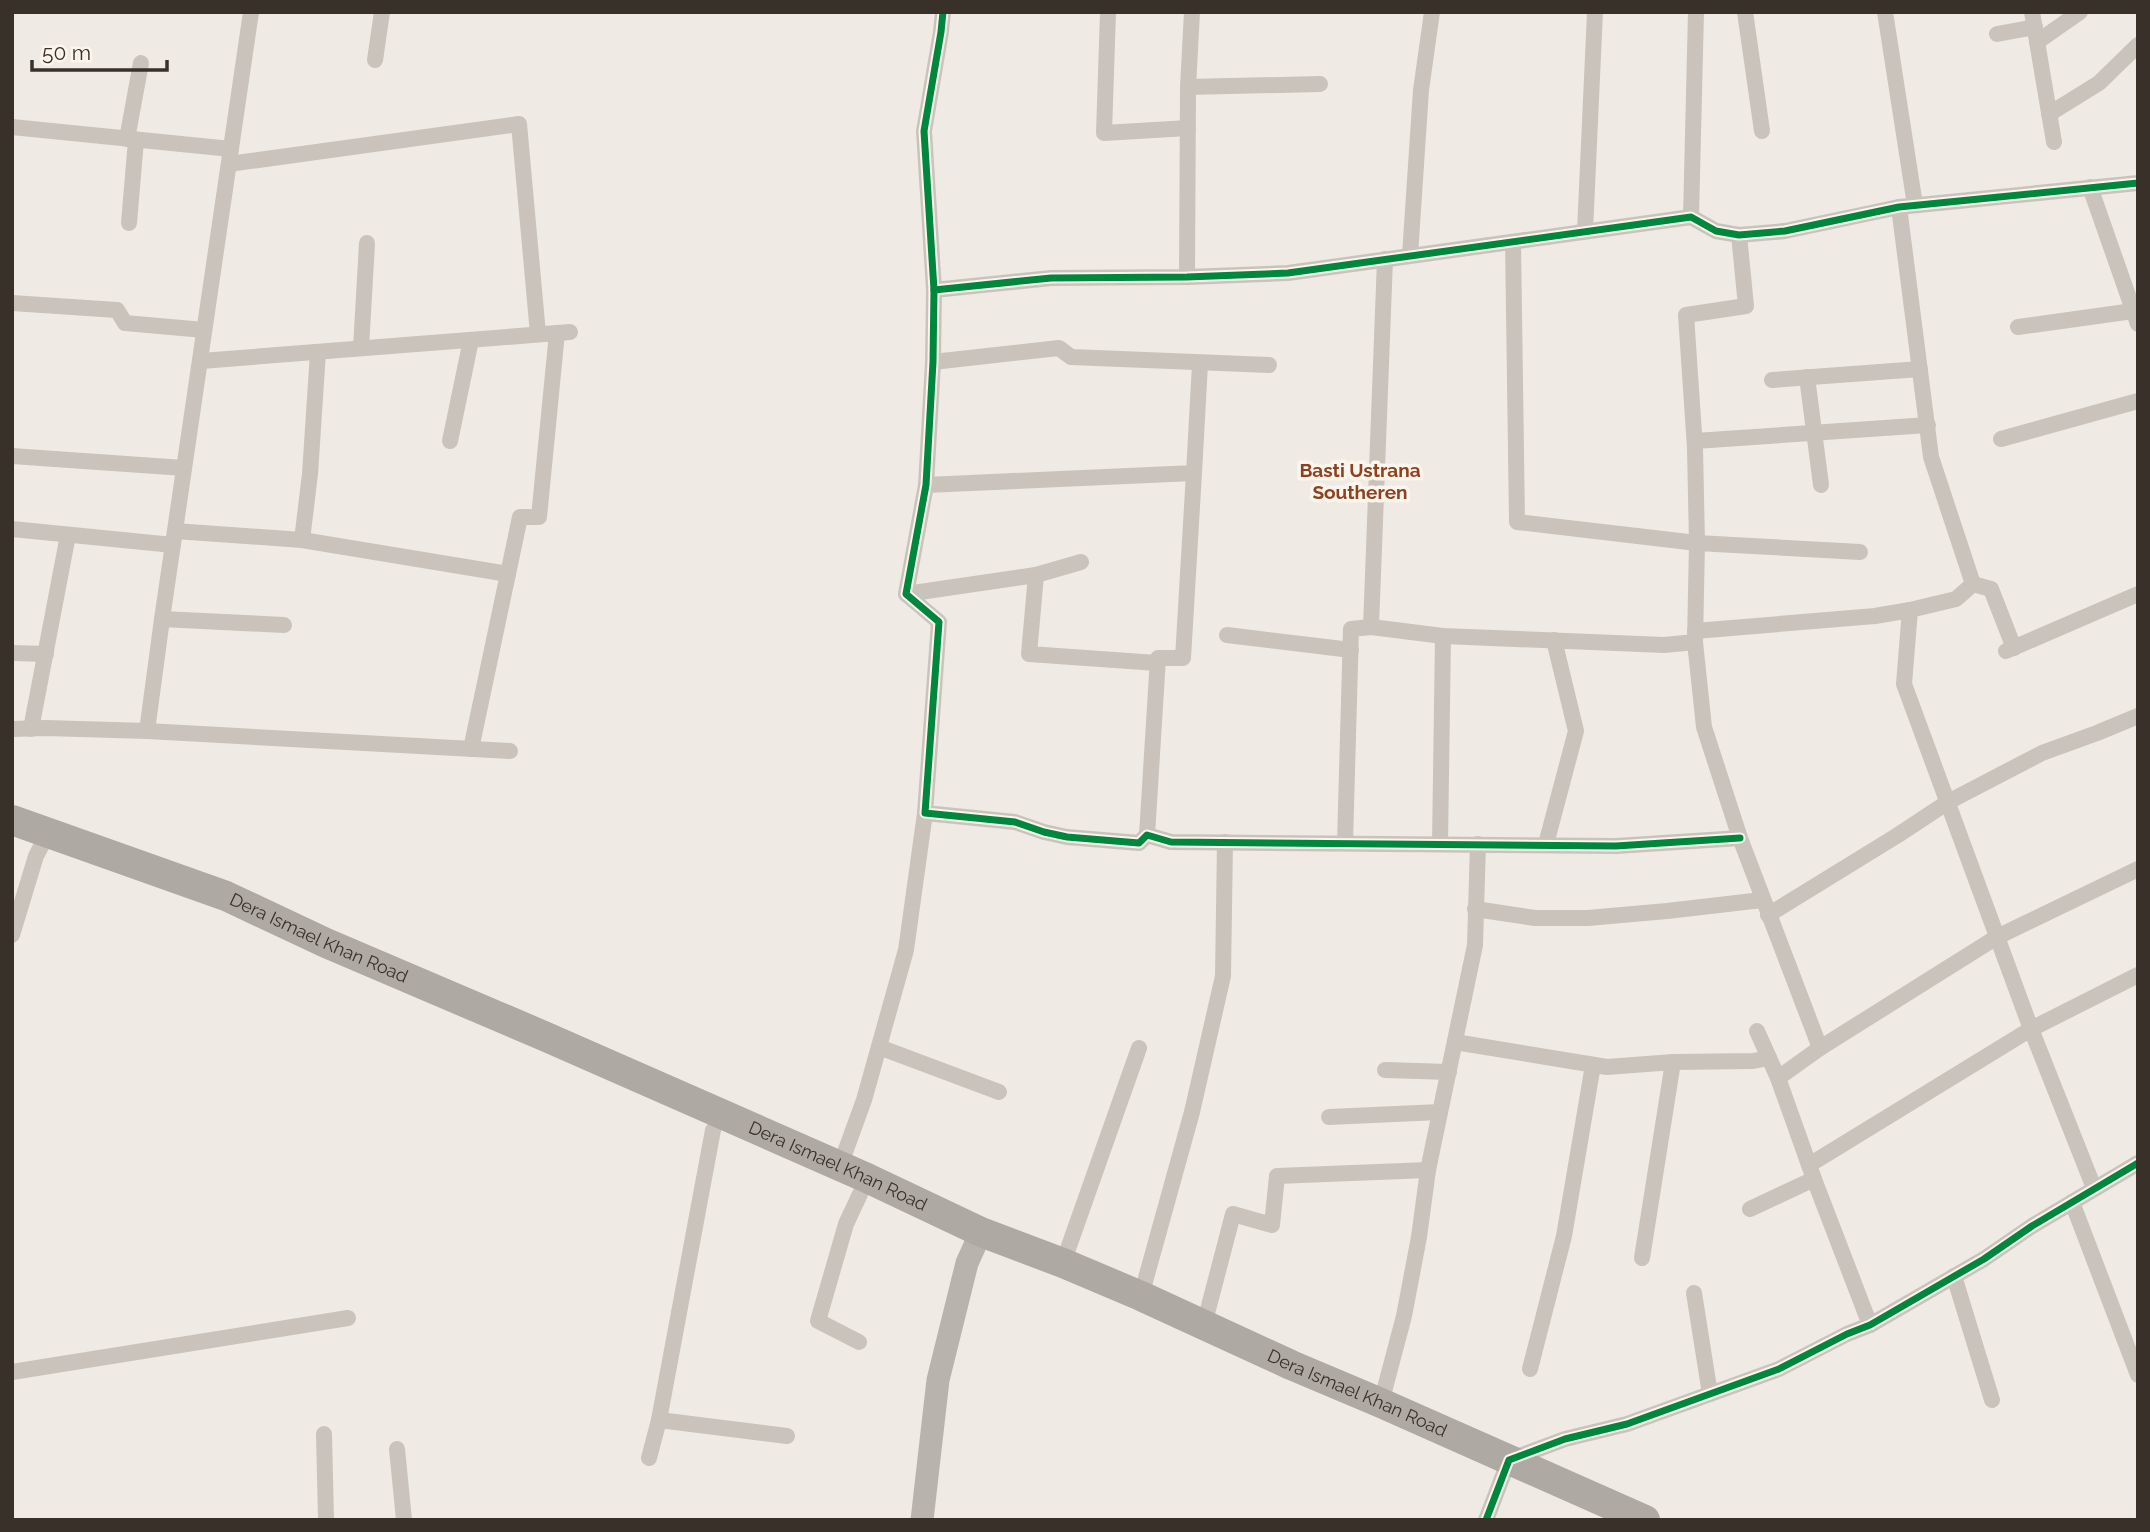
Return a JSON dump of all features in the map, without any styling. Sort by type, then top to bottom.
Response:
[{"type":"highway","name":"Dera Ismael Khan Road","points":[[27,828],[65,853],[219,912],[318,959],[860,1194],[977,1240],[1063,1263],[1141,1296],[1291,1366],[1381,1403],[1601,1520]]},
{"type":"highway","name":"Dera Ismael Khan Road","points":[[27,828],[226,896],[326,943],[840,1166],[977,1240],[1053,1277],[1284,1382],[1645,1520]]},
{"type":"street","points":[[147,731],[251,12]]},
{"type":"street","points":[[375,60],[383,12]]},
{"type":"street","points":[[906,594],[926,485],[934,290],[925,131],[943,12]]},
{"type":"street","points":[[1108,12],[1104,133],[1188,128]]},
{"type":"street","points":[[1187,278],[1188,87],[1192,12]]},
{"type":"street","points":[[1410,256],[1421,90],[1432,12]]},
{"type":"street","points":[[1586,231],[1595,12]]},
{"type":"street","points":[[1691,217],[1696,12]]},
{"type":"street","points":[[1745,12],[1762,131]]},
{"type":"street","points":[[1885,12],[1931,457],[1973,584]]},
{"type":"street","points":[[1997,34],[2035,27],[2080,12]]},
{"type":"street","points":[[2035,27],[2054,142]]},
{"type":"street","points":[[2049,114],[2099,83],[2138,45]]},
{"type":"street","points":[[129,223],[132,139],[141,63]]},
{"type":"street","points":[[1188,87],[1320,84]]},
{"type":"street","points":[[12,127],[132,139],[230,156],[519,124],[538,334]]},
{"type":"street","points":[[934,290],[1051,278],[1187,278],[1288,273],[1691,217],[1716,231],[1739,235],[1785,232],[1907,206],[2138,183]]},
{"type":"street","points":[[2018,327],[2135,317],[2090,187]]},
{"type":"street","points":[[1739,235],[1746,306],[1686,315],[1695,441],[1695,637],[1704,727],[1740,838],[1820,1048]]},
{"type":"street","points":[[1513,242],[1517,522],[1697,543],[1860,552]]},
{"type":"street","points":[[361,348],[367,243]]},
{"type":"street","points":[[1371,628],[1385,258]]},
{"type":"street","points":[[12,303],[117,310],[125,323],[204,330]]},
{"type":"street","points":[[201,361],[563,332],[539,517],[520,517],[471,749]]},
{"type":"street","points":[[450,441],[471,340]]},
{"type":"street","points":[[933,362],[1059,348],[1071,357],[1269,365]]},
{"type":"street","points":[[302,541],[310,474],[318,352]]},
{"type":"street","points":[[925,813],[1015,822],[1067,837],[1139,843],[1147,835],[1158,658],[1183,658],[1200,364]]},
{"type":"street","points":[[1772,380],[1920,369]]},
{"type":"street","points":[[1807,377],[1821,485]]},
{"type":"street","points":[[2001,439],[2138,401]]},
{"type":"street","points":[[1695,441],[1928,425]]},
{"type":"street","points":[[12,456],[184,468]]},
{"type":"street","points":[[926,485],[1194,473]]},
{"type":"street","points":[[12,529],[68,535],[302,541],[508,573]]},
{"type":"street","points":[[31,729],[68,535]]},
{"type":"street","points":[[906,594],[1036,575],[1081,562]]},
{"type":"street","points":[[1036,575],[1029,654],[1157,663]]},
{"type":"street","points":[[1345,843],[1351,629],[1371,628],[1443,636],[1664,645],[1695,637],[1910,610],[1956,599],[1973,584]]},
{"type":"street","points":[[1973,584],[1991,589],[2010,650],[2138,594]]},
{"type":"street","points":[[840,1166],[864,1100],[906,950],[925,813],[939,622],[906,594]]},
{"type":"street","points":[[1910,610],[1904,684],[2031,1030],[2094,1188]]},
{"type":"street","points":[[162,619],[284,625]]},
{"type":"street","points":[[1227,635],[1351,650]]},
{"type":"street","points":[[1440,844],[1443,636]]},
{"type":"street","points":[[1546,844],[1576,731],[1554,640]]},
{"type":"street","points":[[12,653],[46,654]]},
{"type":"street","points":[[1475,909],[1535,918],[1588,918],[1680,910],[1765,907],[1898,835],[1948,802],[2042,753],[2138,716]]},
{"type":"street","points":[[12,729],[147,731],[510,751]]},
{"type":"street","points":[[12,935],[36,856],[27,828]]},
{"type":"street","points":[[1147,835],[1171,842],[1616,846],[1740,838]]},
{"type":"street","points":[[1141,1296],[1192,1112],[1223,976],[1224,842]]},
{"type":"street","points":[[1381,1403],[1404,1316],[1428,1170],[1475,944],[1478,844]]},
{"type":"street","points":[[1778,1078],[1820,1048],[1997,937],[2138,869]]},
{"type":"street","points":[[1750,1209],[1812,1172],[2031,1030],[2138,975]]},
{"type":"street","points":[[1757,1031],[1778,1078],[1870,1325]]},
{"type":"street","points":[[1455,1042],[1607,1067],[1769,1058]]},
{"type":"street","points":[[879,1047],[999,1093]]},
{"type":"street","points":[[1063,1263],[1139,1048]]},
{"type":"street","points":[[1642,1258],[1673,1062]]},
{"type":"street","points":[[1530,1369],[1564,1236],[1593,1065]]},
{"type":"street","points":[[1385,1070],[1449,1072]]},
{"type":"street","points":[[1329,1117],[1440,1112]]},
{"type":"street","points":[[649,1458],[659,1420],[713,1130]]},
{"type":"street","points":[[1486,1520],[1506,1468],[1565,1439],[1627,1424],[1779,1369],[1870,1325],[2138,1163]]},
{"type":"street","points":[[1204,1325],[1233,1214],[1272,1225],[1277,1176],[1428,1170]]},
{"type":"street","points":[[859,1342],[818,1321],[846,1224],[860,1194]]},
{"type":"street","points":[[2072,1202],[2138,1374]]},
{"type":"street","points":[[922,1520],[938,1380],[967,1263],[977,1240]]},
{"type":"street","points":[[1955,1276],[1992,1400]]},
{"type":"street","points":[[1694,1293],[1710,1394]]},
{"type":"street","points":[[12,1372],[348,1318]]},
{"type":"street","points":[[659,1420],[787,1436]]},
{"type":"street","points":[[324,1434],[326,1520]]},
{"type":"street","points":[[397,1449],[404,1520]]},
{"type":"cycle path","points":[[943,12],[924,131],[934,290],[1051,278],[1288,273],[1691,217],[1716,231],[1739,235],[1785,231],[1899,207],[2138,183]]},
{"type":"cycle path","points":[[934,290],[926,485],[906,594],[939,622],[925,813],[1015,822],[1067,837],[1139,843],[1147,835],[1171,842],[1616,846],[1740,838]]},
{"type":"cycle path","points":[[1486,1520],[1509,1460],[1565,1439],[1627,1424],[1779,1369],[1870,1325],[1984,1259],[2032,1226],[2138,1163]]},
{"type":"district","name":"Basti Ustrana Southeren","points":[[1360,481]]}]
